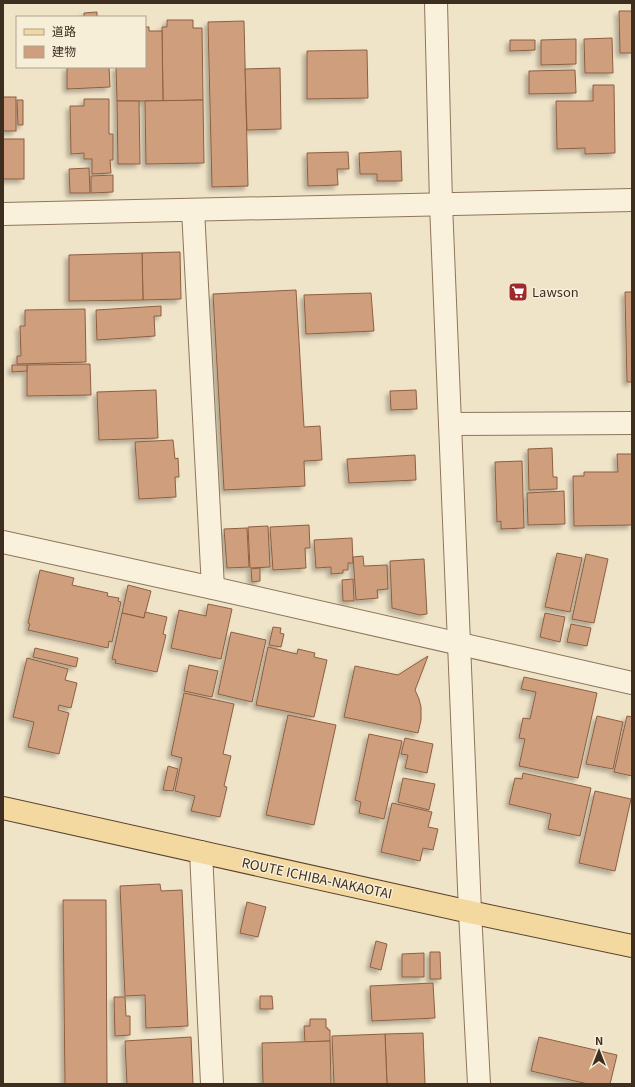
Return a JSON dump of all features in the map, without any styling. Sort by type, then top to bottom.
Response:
[{"type":"main road","name":"ROUTE ICHIBA-NAKAOTAI","points":[[3,808],[470,912],[632,946]]},
{"type":"street","points":[[436,3],[440,204],[470,912],[479,1084]]},
{"type":"street","points":[[3,214],[632,200]]},
{"type":"street","points":[[194,210],[213,588]]},
{"type":"street","points":[[450,424],[632,423]]},
{"type":"street","points":[[3,542],[632,683]]},
{"type":"street","points":[[201,852],[212,1084]]},
{"type":"building","points":[[619,11],[632,11],[632,53],[620,53]]},
{"type":"building","points":[[97,12],[97,16],[84,16],[84,13]]},
{"type":"building","points":[[167,20],[193,20],[193,28],[202,28],[203,100],[163,101],[162,27],[167,27]]},
{"type":"building","points":[[244,21],[248,186],[212,187],[208,22]]},
{"type":"building","points":[[146,27],[149,27],[149,31],[162,31],[163,101],[117,101],[116,68],[146,68]]},
{"type":"building","points":[[612,38],[613,73],[585,73],[584,39]]},
{"type":"building","points":[[576,39],[576,64],[541,65],[541,40]]},
{"type":"building","points":[[510,40],[535,40],[535,50],[510,51]]},
{"type":"building","points":[[367,50],[368,98],[307,99],[307,51]]},
{"type":"building","points":[[67,68],[109,68],[110,87],[67,89]]},
{"type":"building","points":[[280,68],[281,129],[247,130],[245,69]]},
{"type":"building","points":[[575,70],[576,93],[529,94],[529,71]]},
{"type":"building","points":[[593,85],[614,85],[615,153],[585,154],[585,148],[557,149],[556,101],[593,101]]},
{"type":"building","points":[[3,97],[16,97],[16,131],[3,131]]},
{"type":"building","points":[[84,99],[109,99],[109,134],[113,134],[113,160],[110,160],[111,173],[92,174],[92,159],[84,159],[84,153],[71,154],[70,106],[84,106]]},
{"type":"building","points":[[17,100],[23,100],[23,125],[18,125]]},
{"type":"building","points":[[203,100],[204,163],[146,164],[145,101]]},
{"type":"building","points":[[117,101],[139,101],[140,164],[118,164]]},
{"type":"building","points":[[3,139],[24,139],[24,179],[3,179]]},
{"type":"building","points":[[401,151],[402,181],[377,181],[377,174],[360,174],[359,153]]},
{"type":"building","points":[[348,152],[349,169],[337,169],[338,185],[308,186],[307,153]]},
{"type":"building","points":[[89,168],[90,193],[70,193],[69,169]]},
{"type":"building","points":[[113,175],[113,192],[91,193],[91,176]]},
{"type":"building","points":[[180,252],[181,299],[143,300],[142,253]]},
{"type":"building","points":[[142,253],[143,300],[69,301],[69,255]]},
{"type":"building","points":[[296,290],[304,427],[320,426],[322,460],[304,461],[305,486],[224,490],[213,294]]},
{"type":"building","points":[[625,292],[632,292],[632,382],[627,382]]},
{"type":"building","points":[[371,293],[374,331],[306,334],[304,295]]},
{"type":"building","points":[[161,306],[161,316],[154,316],[155,336],[97,340],[96,310]]},
{"type":"building","points":[[85,309],[86,362],[17,364],[17,356],[21,356],[20,326],[25,326],[25,310]]},
{"type":"building","points":[[90,364],[91,395],[27,396],[27,365]]},
{"type":"building","points":[[12,365],[27,365],[27,371],[12,372]]},
{"type":"building","points":[[156,390],[158,438],[99,440],[97,392]]},
{"type":"building","points":[[416,390],[417,409],[391,410],[390,391]]},
{"type":"building","points":[[173,440],[175,459],[178,458],[179,477],[175,477],[176,497],[139,499],[135,442]]},
{"type":"building","points":[[552,448],[553,477],[557,477],[557,489],[529,490],[528,449]]},
{"type":"building","points":[[617,454],[632,454],[632,525],[574,526],[573,476],[584,476],[584,472],[618,472]]},
{"type":"building","points":[[415,455],[416,480],[349,483],[347,459]]},
{"type":"building","points":[[522,461],[524,528],[501,529],[501,521],[497,522],[495,462]]},
{"type":"building","points":[[564,491],[565,524],[528,525],[527,493]]},
{"type":"building","points":[[309,525],[310,548],[305,548],[306,568],[273,570],[270,527]]},
{"type":"building","points":[[268,526],[270,567],[250,568],[248,527]]},
{"type":"building","points":[[247,528],[249,567],[227,568],[224,529]]},
{"type":"building","points":[[352,538],[353,563],[348,563],[348,570],[343,570],[343,573],[331,574],[331,567],[316,568],[314,540]]},
{"type":"building","points":[[557,553],[582,558],[570,612],[545,607]]},
{"type":"building","points":[[586,554],[608,559],[594,623],[572,619]]},
{"type":"building","points":[[363,556],[364,566],[387,565],[388,589],[377,590],[378,598],[356,600],[353,557]]},
{"type":"building","points":[[424,559],[427,614],[420,615],[392,608],[390,561]]},
{"type":"building","points":[[260,568],[260,581],[252,582],[251,569]]},
{"type":"building","points":[[40,570],[74,578],[72,585],[108,593],[107,596],[119,598],[118,601],[121,602],[112,642],[109,641],[108,648],[28,630],[30,624],[28,623]]},
{"type":"building","points":[[353,579],[354,601],[343,601],[342,580]]},
{"type":"building","points":[[128,585],[151,591],[144,618],[122,613]]},
{"type":"building","points":[[208,604],[232,609],[221,659],[171,648],[179,610],[206,616]]},
{"type":"building","points":[[145,612],[167,617],[163,634],[166,635],[157,672],[115,663],[116,660],[112,659],[122,613],[144,618]]},
{"type":"building","points":[[545,613],[565,617],[560,642],[540,637]]},
{"type":"building","points":[[571,624],[591,628],[587,646],[567,642]]},
{"type":"building","points":[[273,627],[281,628],[280,633],[284,634],[281,647],[269,645]]},
{"type":"building","points":[[231,632],[266,640],[252,702],[218,694]]},
{"type":"building","points":[[268,647],[297,654],[298,649],[315,653],[314,657],[327,660],[314,717],[256,705]]},
{"type":"building","points":[[35,648],[78,658],[76,667],[33,657]]},
{"type":"building","points":[[428,656],[415,690],[421,707],[421,720],[418,733],[344,717],[355,666],[398,675]]},
{"type":"building","points":[[27,658],[68,669],[65,680],[77,683],[71,708],[59,705],[58,710],[69,713],[59,754],[28,747],[34,722],[13,717]]},
{"type":"building","points":[[189,665],[218,671],[212,697],[184,691]]},
{"type":"building","points":[[524,677],[597,693],[578,778],[519,766],[525,739],[519,738],[523,718],[530,719],[536,692],[521,689]]},
{"type":"building","points":[[184,693],[234,704],[223,754],[231,756],[224,786],[227,787],[220,817],[191,811],[195,796],[175,791],[182,758],[171,755]]},
{"type":"building","points":[[288,715],[336,725],[314,825],[266,815]]},
{"type":"building","points":[[597,716],[623,722],[613,769],[586,764]]},
{"type":"building","points":[[627,716],[632,717],[632,776],[614,772]]},
{"type":"building","points":[[369,734],[402,741],[384,819],[359,813],[361,802],[355,800]]},
{"type":"building","points":[[405,738],[433,744],[427,773],[405,768],[408,755],[401,754]]},
{"type":"building","points":[[168,766],[178,769],[173,791],[163,790]]},
{"type":"building","points":[[523,773],[591,788],[580,836],[548,829],[551,814],[509,804],[515,778],[522,779]]},
{"type":"building","points":[[403,778],[435,784],[429,810],[398,802]]},
{"type":"building","points":[[595,791],[631,799],[615,871],[579,863]]},
{"type":"building","points":[[392,803],[432,812],[428,827],[438,829],[433,850],[423,848],[420,861],[381,852]]},
{"type":"building","points":[[160,884],[161,891],[182,890],[188,1026],[146,1028],[145,995],[125,996],[120,886]]},
{"type":"building","points":[[63,900],[106,900],[107,1084],[65,1084]]},
{"type":"building","points":[[247,902],[266,907],[258,937],[240,933]]},
{"type":"building","points":[[376,941],[387,944],[381,970],[370,967]]},
{"type":"building","points":[[430,952],[440,952],[441,979],[430,979]]},
{"type":"building","points":[[424,953],[424,977],[402,977],[402,954]]},
{"type":"building","points":[[433,983],[435,1018],[372,1021],[370,986]]},
{"type":"building","points":[[260,996],[272,996],[273,1009],[260,1009]]},
{"type":"building","points":[[114,997],[125,997],[126,1016],[130,1016],[130,1035],[115,1036]]},
{"type":"building","points":[[310,1019],[326,1019],[326,1028],[330,1030],[330,1041],[305,1042],[304,1026],[310,1026]]},
{"type":"building","points":[[423,1033],[425,1084],[387,1084],[385,1034]]},
{"type":"building","points":[[385,1034],[387,1084],[334,1084],[332,1036]]},
{"type":"building","points":[[191,1037],[193,1084],[127,1084],[125,1041]]},
{"type":"building","points":[[539,1037],[617,1055],[610,1084],[588,1084],[531,1071]]},
{"type":"building","points":[[330,1041],[331,1084],[263,1084],[262,1043]]},
{"type":"place","name":"Lawson","points":[[518,292]]}]
